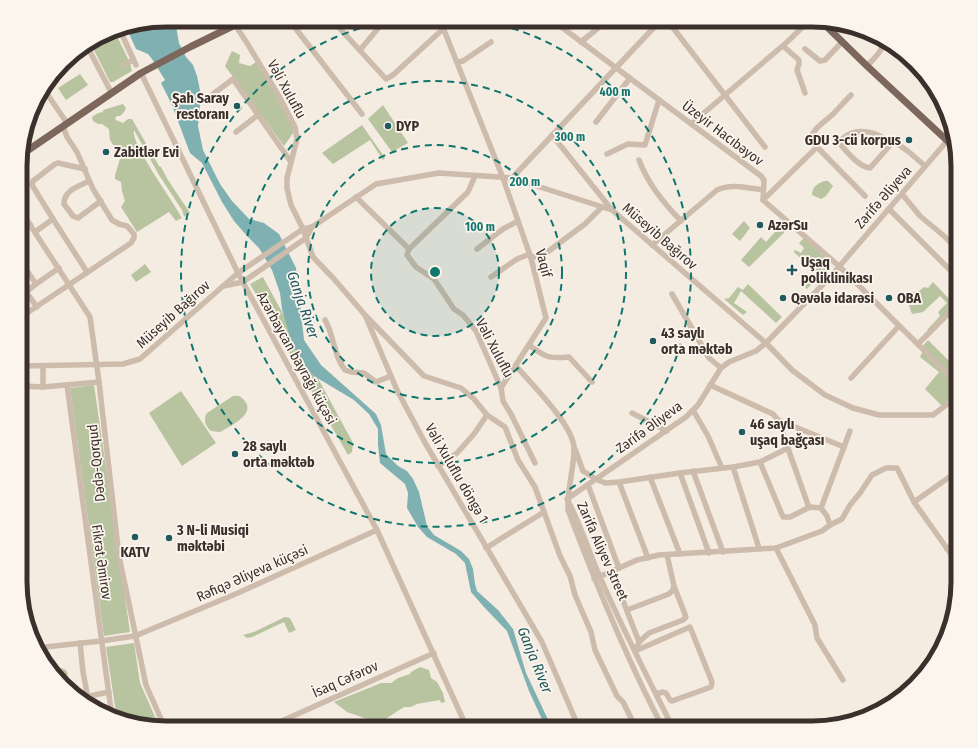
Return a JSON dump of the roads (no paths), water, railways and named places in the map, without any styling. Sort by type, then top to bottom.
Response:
[{"type":"main road","points":[[28,150],[111,92],[152,67],[230,27]]},
{"type":"main road","points":[[828,28],[947,141]]},
{"type":"street","points":[[220,27],[221,31]]},
{"type":"street","name":"Vəli Xuluflu","points":[[236,27],[295,127],[297,139],[290,162],[287,188],[292,205],[306,238]]},
{"type":"street","points":[[294,27],[362,114]]},
{"type":"street","points":[[339,27],[386,79],[393,75],[443,29]]},
{"type":"street","points":[[360,50],[379,27]]},
{"type":"street","name":"Üzeyir Hacıbəyov","points":[[561,27],[761,176],[764,180],[763,200]]},
{"type":"street","points":[[581,42],[599,27]]},
{"type":"street","points":[[512,178],[654,27]]},
{"type":"street","points":[[673,27],[724,96],[765,147]]},
{"type":"street","points":[[691,124],[783,46],[803,27]]},
{"type":"street","name":"Vaqif","points":[[443,29],[503,178],[530,256],[546,318],[516,366]]},
{"type":"street","points":[[122,34],[135,62],[124,65]]},
{"type":"street","points":[[457,62],[462,61],[491,42]]},
{"type":"street","points":[[805,50],[822,61],[825,60],[842,42]]},
{"type":"street","points":[[783,46],[799,60],[797,70],[805,93]]},
{"type":"street","points":[[867,66],[878,54],[882,46]]},
{"type":"street","points":[[89,50],[111,92]]},
{"type":"street","name":"Azərbaycan bayrağı küçəsi","points":[[141,74],[238,273],[377,530],[464,721]]},
{"type":"street","points":[[596,122],[630,78]]},
{"type":"street","points":[[213,94],[233,79],[290,162]]},
{"type":"street","points":[[27,313],[131,243],[134,238],[134,234],[127,226],[112,220],[89,181],[77,152],[67,137],[65,124],[47,94]]},
{"type":"street","points":[[851,95],[817,129],[812,136],[811,141],[865,196]]},
{"type":"street","points":[[607,154],[628,144],[645,145],[659,100]]},
{"type":"street","points":[[236,132],[258,115]]},
{"type":"street","points":[[891,144],[881,136],[869,131],[856,132],[841,140],[841,144],[861,165],[868,168],[870,168],[891,144],[895,142],[925,166]]},
{"type":"street","points":[[552,135],[612,210]]},
{"type":"street","name":"Zərifə Əliyeva","points":[[567,499],[686,417],[693,410],[721,368],[729,362],[756,351],[766,343],[839,266],[947,141]]},
{"type":"street","points":[[817,147],[763,200],[839,266],[951,377]]},
{"type":"street","points":[[639,160],[644,174],[650,184],[681,221]]},
{"type":"street","points":[[85,169],[58,163],[33,181],[32,185],[87,272]]},
{"type":"street","name":"Müseyib Bağırov","points":[[27,366],[123,364],[140,359],[238,273],[303,229],[312,227],[376,184],[439,173],[512,178],[612,210],[766,343],[792,370],[825,395],[854,408],[879,415],[933,415],[951,401]]},
{"type":"street","points":[[410,249],[468,192],[475,176]]},
{"type":"street","points":[[89,181],[68,192],[65,197],[64,204],[73,216],[78,218],[101,201]]},
{"type":"street","points":[[652,245],[717,190],[723,187],[763,190]]},
{"type":"street","points":[[902,194],[920,216],[951,243]]},
{"type":"street","name":"Vəli Xuluflu","points":[[356,197],[410,249],[407,255],[416,267],[434,279],[454,309],[463,315],[476,331],[501,388]]},
{"type":"street","points":[[491,277],[517,259],[546,253],[585,224],[602,207]]},
{"type":"street","points":[[889,209],[951,271]]},
{"type":"street","points":[[35,232],[53,219]]},
{"type":"street","name":"Dədə-Qorqud","points":[[27,220],[90,317],[119,556],[146,685],[162,721]]},
{"type":"street","points":[[477,249],[502,229],[518,221]]},
{"type":"street","name":"Müseyib Bağırov","points":[[223,286],[243,282],[301,242],[306,238],[312,227]]},
{"type":"street","name":"Vəli Xuluflu döngə 1","points":[[306,238],[313,257],[334,278],[365,314],[391,376],[407,409],[438,466],[542,642],[576,721]]},
{"type":"street","points":[[27,290],[59,268]]},
{"type":"street","points":[[27,272],[36,284]]},
{"type":"street","points":[[672,294],[709,358],[721,368]]},
{"type":"street","points":[[27,297],[37,307]]},
{"type":"street","points":[[918,344],[951,311]]},
{"type":"street","points":[[365,314],[424,376],[461,388],[474,399],[487,415],[505,427],[518,460],[535,486],[560,556],[570,576],[575,594],[591,632],[595,650],[617,696],[623,702],[632,721]]},
{"type":"street","points":[[325,320],[339,359],[345,370],[364,373],[376,382],[391,376]]},
{"type":"street","points":[[851,378],[899,326]]},
{"type":"street","points":[[529,345],[540,354],[550,358],[568,357],[592,382]]},
{"type":"street","points":[[43,366],[43,387]]},
{"type":"street","points":[[516,366],[557,412],[569,434],[583,471],[596,479],[605,482],[620,482],[760,462],[788,448]]},
{"type":"street","name":"Vəli Xuluflu","points":[[501,388],[516,366]]},
{"type":"street","points":[[27,386],[43,387],[99,382]]},
{"type":"street","name":"Fikrət Əmirov","points":[[67,385],[111,709]]},
{"type":"street","points":[[710,385],[773,414],[778,420],[810,507]]},
{"type":"street","points":[[501,388],[503,401],[536,463]]},
{"type":"street","points":[[693,410],[708,436],[722,468]]},
{"type":"street","points":[[632,413],[667,431]]},
{"type":"street","points":[[438,466],[457,453],[474,434],[487,415]]},
{"type":"street","points":[[778,420],[844,447]]},
{"type":"street","points":[[821,508],[850,431]]},
{"type":"street","points":[[567,499],[574,447]]},
{"type":"street","points":[[760,462],[783,517],[790,517],[810,507],[821,508],[827,516],[830,525]]},
{"type":"street","points":[[733,467],[759,548]]},
{"type":"street","points":[[597,578],[637,560],[667,555],[776,548],[822,531],[842,519],[850,505],[872,475],[886,468],[897,468],[914,502],[951,554]]},
{"type":"street","points":[[693,471],[723,552]]},
{"type":"street","points":[[680,473],[710,553]]},
{"type":"street","points":[[914,502],[951,475]]},
{"type":"street","points":[[650,477],[680,554]]},
{"type":"street","points":[[620,482],[648,558]]},
{"type":"street","points":[[588,485],[619,568]]},
{"type":"street","name":"Zarifa Aliyev street","points":[[567,499],[568,510],[648,699],[659,721]]},
{"type":"street","points":[[486,548],[544,512]]},
{"type":"street","name":"Rəfiqə Əliyeva küçəsi","points":[[43,647],[101,642],[135,636],[238,593],[377,530]]},
{"type":"street","points":[[947,549],[951,546]]},
{"type":"street","points":[[776,548],[815,625],[817,638],[842,680]]},
{"type":"street","points":[[635,651],[639,642],[649,633],[686,618],[674,586],[667,555]]},
{"type":"street","points":[[612,572],[639,642]]},
{"type":"street","name":"Zarifa Aliyev street","points":[[597,578],[670,721]]},
{"type":"street","points":[[627,610],[669,594],[673,590],[674,586]]},
{"type":"street","points":[[635,651],[690,627],[712,682],[711,687],[674,700],[670,700],[666,693],[663,692],[656,694]]},
{"type":"street","points":[[80,643],[83,672],[88,696],[109,692]]},
{"type":"street","name":"İsaq Cəfərov","points":[[282,721],[434,653]]},
{"type":"water","points":[[157,27],[176,27],[179,43],[186,57],[193,65],[197,76],[201,95],[198,126],[203,150],[220,184],[232,201],[249,219],[264,223],[279,234],[296,268],[304,340],[321,365],[376,414],[381,425],[386,454],[398,466],[407,471],[413,479],[419,492],[427,526],[434,535],[461,551],[469,559],[473,569],[477,591],[498,610],[513,629],[526,673],[549,721],[543,721],[529,691],[507,631],[471,592],[465,563],[456,554],[427,537],[418,527],[407,508],[408,493],[405,484],[380,463],[378,429],[369,414],[354,400],[314,376],[301,363],[290,337],[282,309],[280,293],[272,270],[259,248],[234,221],[222,202],[202,163],[190,153],[172,105],[161,83],[165,80],[148,54],[136,49],[128,32]]},
{"type":"place","name":"Şah Saray restoranı","points":[[237,106]]},
{"type":"place","name":"DYP","points":[[388,126]]},
{"type":"place","name":"GDU 3-cü korpus","points":[[909,140]]},
{"type":"place","name":"Zabitlər Evi","points":[[106,152]]},
{"type":"place","name":"AzərSu","points":[[760,225]]},
{"type":"place","name":"Uşaq poliklinikası","points":[[792,270]]},
{"type":"place","name":"Qəvələ idarəsi","points":[[783,298]]},
{"type":"place","name":"OBA","points":[[889,298]]},
{"type":"place","name":"43 saylı orta məktəb","points":[[653,341]]},
{"type":"place","name":"46 saylı uşaq bağçası","points":[[742,432]]},
{"type":"place","name":"28 saylı orta məktəb","points":[[235,454]]},
{"type":"place","name":"KATV","points":[[135,537]]},
{"type":"place","name":"3 N-li Musiqi məktəbi","points":[[169,538]]},
{"type":"water label","name":"Ganja River","points":[[303,305]]},
{"type":"water label","name":"Ganja River","points":[[535,660]]}]
